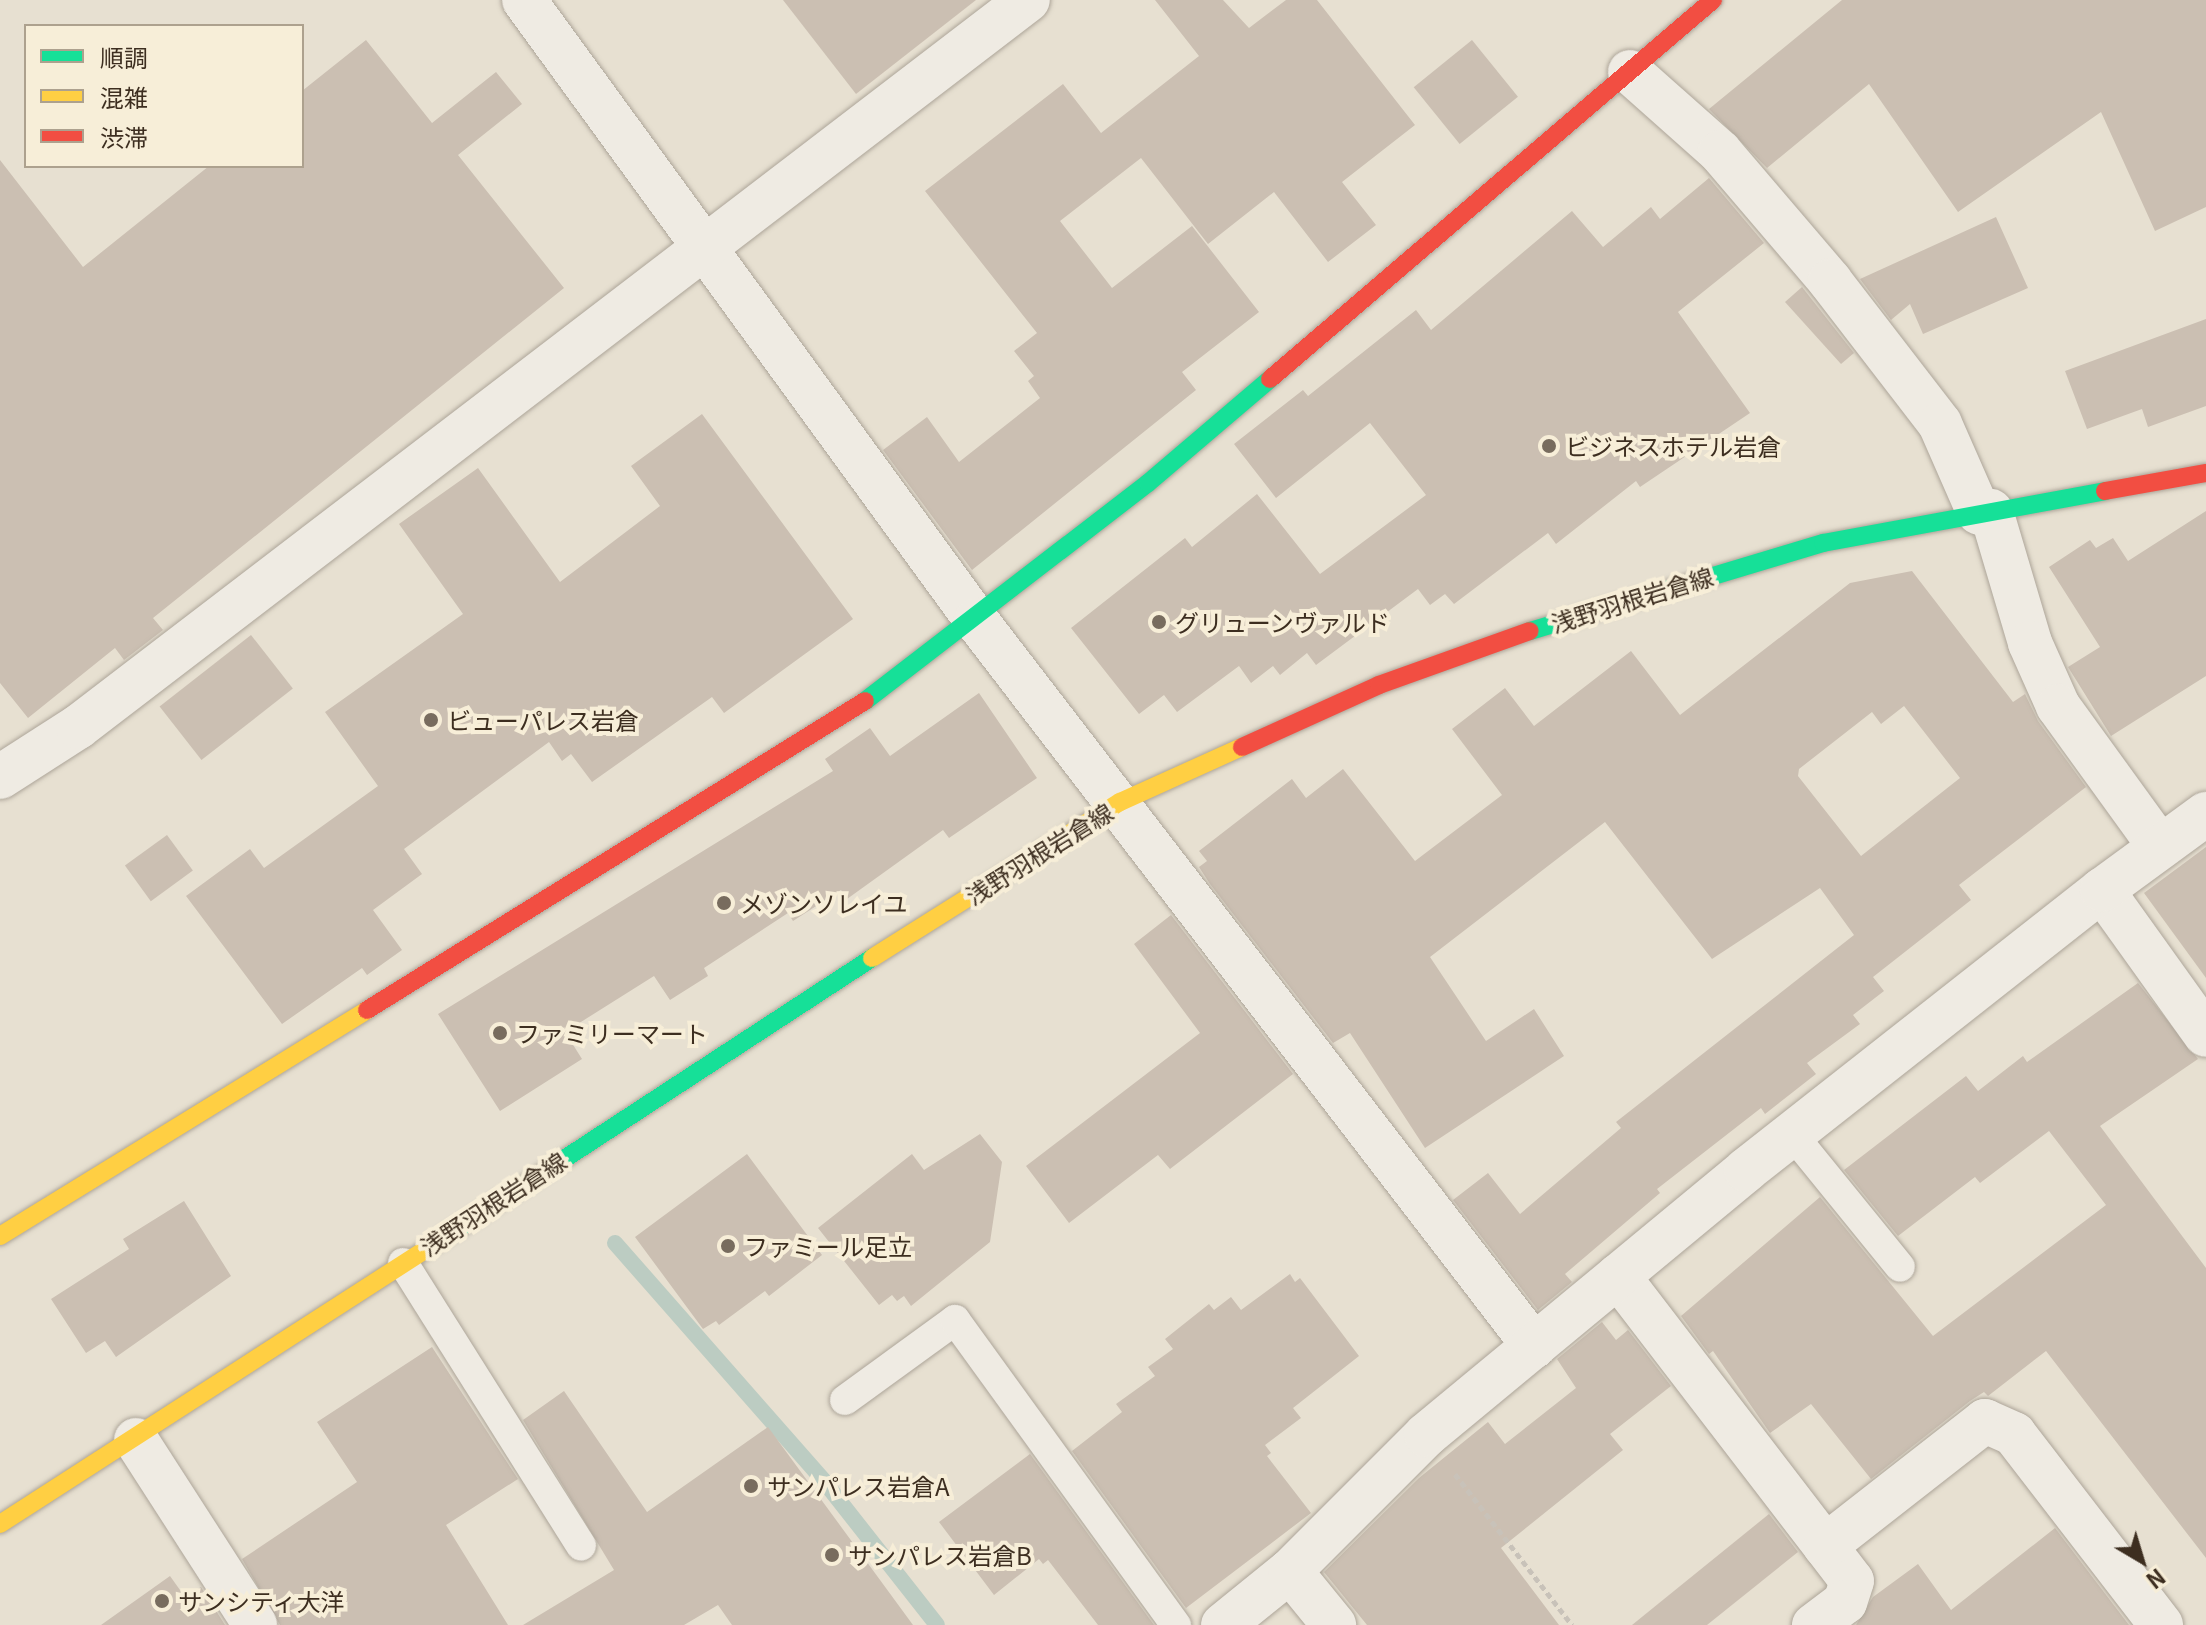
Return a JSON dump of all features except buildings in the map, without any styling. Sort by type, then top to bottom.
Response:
[{"type":"main road","points":[[0,1236],[859,706],[976,620],[1356,311],[1713,0]]},
{"type":"main road","name":"浅野羽根岩倉線","points":[[0,1524],[136,1440],[403,1263],[1120,802],[1379,685],[1588,610],[1823,543],[2206,473]]},
{"type":"street","points":[[524,0],[976,620],[1120,802],[1534,1346]]},
{"type":"street","points":[[0,777],[78,727],[702,245],[1028,0]]},
{"type":"street","points":[[1630,72],[1720,152],[1830,281],[1940,424],[1985,512],[2030,643],[2058,706],[2160,847]]},
{"type":"street","points":[[1223,1625],[1290,1571],[1426,1435],[1618,1276],[1792,1134],[2102,890],[2206,814]]},
{"type":"street","points":[[2102,890],[2206,1035]]},
{"type":"street","points":[[1618,1276],[1852,1581],[1845,1602],[1814,1625]]},
{"type":"street","points":[[1825,1546],[1985,1421],[2014,1434],[2161,1625]]},
{"type":"street","points":[[136,1440],[255,1625]]},
{"type":"street","points":[[1290,1571],[1334,1625]]},
{"type":"lane","points":[[1792,1134],[1900,1267]]},
{"type":"lane","points":[[403,1263],[581,1546]]},
{"type":"lane","points":[[845,1400],[955,1320],[1176,1625]]},
{"type":"path","points":[[1426,1435],[1572,1625]]},
{"type":"waterway","points":[[615,1243],[823,1480],[937,1625]]},
{"type":"traffic: fast","points":[[865,701],[1148,483],[1270,379]]},
{"type":"traffic: fast","points":[[1530,631],[1823,543],[2105,491]]},
{"type":"traffic: fast","points":[[431,1246],[872,958]]},
{"type":"traffic: slow","points":[[872,958],[1120,802],[1242,747]]},
{"type":"traffic: slow","points":[[0,1236],[367,1010]]},
{"type":"traffic: slow","points":[[0,1524],[431,1246]]},
{"type":"traffic: jam","points":[[1270,379],[1713,0]]},
{"type":"traffic: jam","points":[[2105,491],[2206,473]]},
{"type":"traffic: jam","points":[[1242,747],[1379,685],[1530,631]]},
{"type":"traffic: jam","points":[[367,1010],[865,701]]},
{"type":"place","name":"ビジネスホテル岩倉","points":[[1549,446]]},
{"type":"place","name":"グリューンヴァルド","points":[[1159,622]]},
{"type":"place","name":"ビューパレス岩倉","points":[[431,720]]},
{"type":"place","name":"メゾンソレイユ","points":[[724,903]]},
{"type":"place","name":"ファミリーマート","points":[[500,1033]]},
{"type":"place","name":"ファミール足立","points":[[728,1246]]},
{"type":"place","name":"サンパレス岩倉A","points":[[751,1486]]},
{"type":"place","name":"サンパレス岩倉B","points":[[832,1555]]},
{"type":"place","name":"サンシティ大洋","points":[[162,1601]]}]
